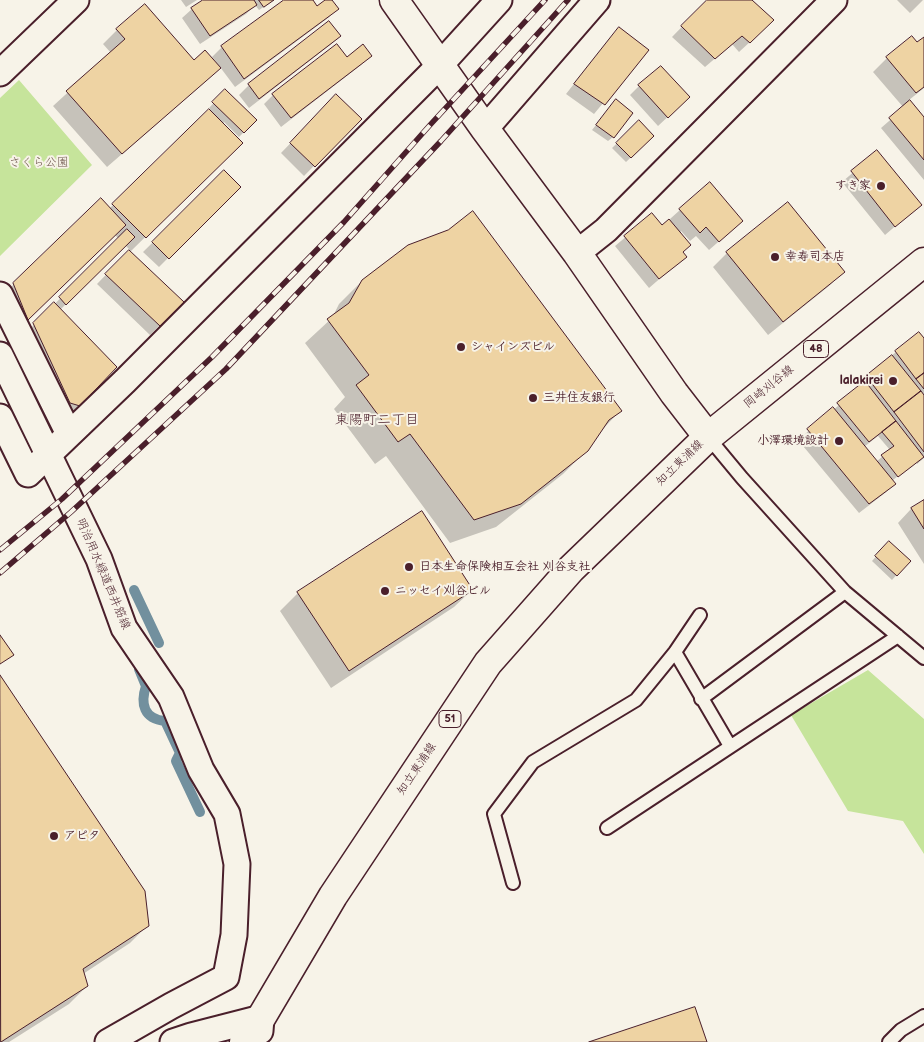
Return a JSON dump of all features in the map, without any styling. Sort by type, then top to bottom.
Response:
[{"type":"main road","points":[[394,0],[485,129],[577,253],[674,393],[708,437]]},
{"type":"main road","name":"岡崎刈谷線","points":[[708,437],[924,262]]},
{"type":"main road","name":"知立東浦線","points":[[244,1042],[260,1030],[333,896],[488,663],[571,569],[708,437]]},
{"type":"street","points":[[0,72],[76,0]]},
{"type":"street","points":[[0,417],[28,474],[125,381],[440,65],[499,0]]},
{"type":"street","points":[[485,129],[597,0]]},
{"type":"street","points":[[577,253],[606,230],[834,0]]},
{"type":"street","points":[[0,295],[69,434]]},
{"type":"street","name":"明治用水緑道西井筋線","points":[[0,355],[98,559],[124,628],[171,696],[202,770],[227,814],[237,864],[234,934],[226,977],[170,1006],[108,1042]]},
{"type":"street","points":[[184,1040],[260,1030]]},
{"type":"lane","points":[[708,437],[742,478],[845,592],[924,658]]},
{"type":"lane","points":[[701,699],[845,592]]},
{"type":"lane","points":[[513,883],[494,814],[533,762],[636,700],[675,652],[700,615]]},
{"type":"lane","points":[[607,828],[898,636]]},
{"type":"lane","points":[[675,652],[730,746]]},
{"type":"lane","points":[[889,1042],[901,1030],[924,1016]]},
{"type":"green space","name":"さくら公園","points":[[19,80],[92,165],[0,256],[0,98]]},
{"type":"green space","points":[[868,670],[924,719],[924,854],[903,821],[848,811],[791,715]]},
{"type":"building","points":[[203,0],[254,0],[257,5],[210,36],[191,8]]},
{"type":"building","points":[[259,0],[274,0],[264,7]]},
{"type":"building","points":[[284,0],[313,0],[317,6],[325,0],[332,0],[339,9],[244,79],[221,46]]},
{"type":"building","points":[[707,0],[752,0],[774,20],[750,43],[742,36],[715,59],[681,26]]},
{"type":"building","points":[[145,4],[194,60],[205,50],[221,68],[122,154],[66,91],[125,39],[116,29]]},
{"type":"building","points":[[329,21],[341,36],[259,99],[248,84]]},
{"type":"building","points":[[619,27],[649,50],[605,105],[574,84]]},
{"type":"building","points":[[912,36],[917,42],[924,37],[924,87],[916,93],[886,57]]},
{"type":"building","points":[[337,44],[347,57],[363,44],[372,56],[291,118],[272,94]]},
{"type":"building","points":[[661,66],[690,97],[668,118],[638,85]]},
{"type":"building","points":[[225,89],[257,120],[244,133],[212,102]]},
{"type":"building","points":[[336,94],[362,119],[315,167],[290,143]]},
{"type":"building","points":[[616,99],[633,113],[614,138],[596,125]]},
{"type":"building","points":[[910,100],[924,117],[924,160],[889,118]]},
{"type":"building","points":[[209,109],[243,143],[146,238],[112,204]]},
{"type":"building","points":[[639,120],[654,136],[631,158],[616,143]]},
{"type":"building","points":[[877,150],[922,205],[895,227],[851,171]]},
{"type":"building","points":[[224,170],[241,187],[169,259],[152,242]]},
{"type":"building","points":[[710,182],[743,221],[719,242],[706,227],[700,233],[679,209]]},
{"type":"building","points":[[101,198],[126,225],[28,320],[13,283]]},
{"type":"building","points":[[788,202],[845,272],[783,322],[726,252]]},
{"type":"building","name":"シャインズビル","points":[[473,211],[622,411],[609,420],[588,451],[521,504],[474,520],[410,434],[398,442],[356,385],[369,375],[327,319],[349,303],[362,280],[408,245],[448,230]]},
{"type":"building","points":[[652,213],[662,225],[669,219],[691,245],[683,252],[687,257],[659,279],[624,236]]},
{"type":"building","points":[[127,229],[135,237],[66,305],[59,297]]},
{"type":"building","points":[[129,250],[184,302],[160,326],[105,274]]},
{"type":"building","points":[[54,302],[117,367],[80,406],[70,403],[33,323]]},
{"type":"building","points":[[919,332],[924,338],[924,373],[916,379],[895,351]]},
{"type":"building","points":[[892,355],[921,391],[894,412],[866,376]]},
{"type":"building","points":[[924,373],[924,389],[916,379]]},
{"type":"building","points":[[865,381],[896,421],[869,442],[837,403]]},
{"type":"building","points":[[921,391],[924,395],[924,452],[894,412]]},
{"type":"building","points":[[833,407],[896,484],[869,504],[807,429]]},
{"type":"building","points":[[896,421],[924,457],[898,477],[881,455],[894,446],[882,432]]},
{"type":"building","points":[[924,500],[924,529],[911,508]]},
{"type":"building","name":"ニッセイ刈谷ビル","points":[[422,511],[473,590],[349,671],[297,592]]},
{"type":"building","points":[[889,541],[911,561],[897,576],[875,556]]},
{"type":"building","points":[[0,635],[14,655],[0,664]]},
{"type":"building","name":"アピタ","points":[[0,675],[145,891],[149,926],[83,969],[88,986],[1,1042]]},
{"type":"building","points":[[695,1007],[707,1042],[589,1042]]},
{"type":"waterway","points":[[134,590],[159,643]]},
{"type":"waterway","points":[[139,669],[146,686],[143,699],[145,710],[152,717],[165,721],[180,753],[176,761],[200,812]]},
{"type":"railway","points":[[0,550],[62,499],[212,357],[344,222],[545,0]]},
{"type":"railway","points":[[0,573],[71,512],[226,369],[441,141],[568,0]]},
{"type":"place","name":"すき家","points":[[881,186]]},
{"type":"place","name":"幸寿司本店","points":[[775,257]]},
{"type":"place","name":"シャインズビル","points":[[461,347]]},
{"type":"place","name":"lalakirei","points":[[893,381]]},
{"type":"place","name":"三井住友銀行","points":[[533,398]]},
{"type":"place","name":"小澤環境設計","points":[[839,441]]},
{"type":"place","name":"日本生命保険相互会社 刈谷支社","points":[[409,567]]},
{"type":"place","name":"ニッセイ刈谷ビル","points":[[385,591]]},
{"type":"place","name":"アピタ","points":[[54,836]]},
{"type":"district","name":"東陽町二丁目","points":[[377,420]]}]
